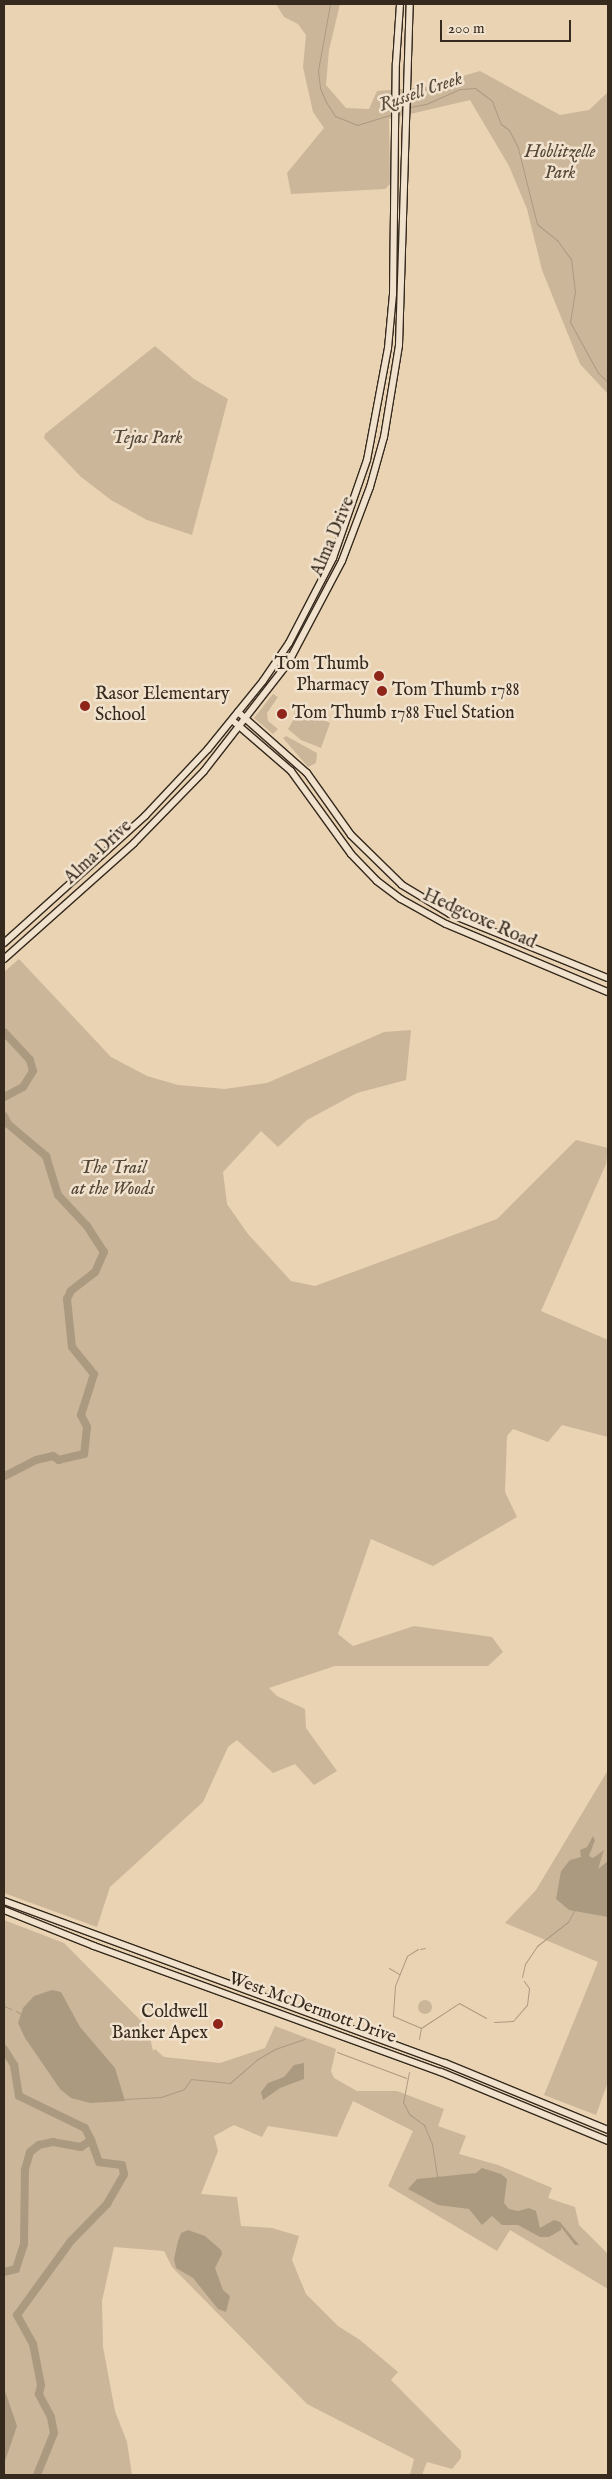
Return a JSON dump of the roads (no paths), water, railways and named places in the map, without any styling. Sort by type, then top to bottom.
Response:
[{"type":"main road","name":"Alma Drive","points":[[4,943],[178,784],[232,720],[289,643],[333,558],[367,460],[388,348],[394,248],[397,42],[400,4]]},
{"type":"main road","name":"Alma Drive","points":[[4,959],[134,843],[185,791],[241,728],[298,648],[342,561],[370,487],[396,371],[404,247],[407,43],[410,4]]},
{"type":"main road","points":[[397,42],[407,43]]},
{"type":"main road","points":[[394,248],[404,247]]},
{"type":"main road","points":[[289,643],[298,648]]},
{"type":"main road","name":"Hedgcoxe Road","points":[[238,712],[307,773],[366,852],[416,894],[450,914],[608,978]]},
{"type":"main road","name":"Hedgcoxe Road","points":[[232,720],[299,780],[351,854],[365,870],[401,899],[446,924],[608,992]]},
{"type":"main road","points":[[299,780],[307,773]]},
{"type":"main road","points":[[178,784],[185,791]]},
{"type":"main road","name":"West McDermott Drive","points":[[4,1901],[186,1970],[471,2073],[608,2130]]},
{"type":"main road","name":"West McDermott Drive","points":[[4,1910],[182,1979],[468,2082],[608,2140]]},
{"type":"main road","points":[[182,1979],[186,1970]]},
{"type":"main road","points":[[468,2082],[471,2073]]},
{"type":"waterway","name":"Russell Creek","points":[[330,4],[318,71],[320,88],[326,102],[335,116],[357,125],[392,114]]},
{"type":"waterway","name":"Russell Creek","points":[[410,107],[426,104],[460,89],[475,88],[492,101],[501,124],[509,130],[518,148],[537,224],[557,240],[571,259],[575,291],[570,322],[598,373],[608,382]]},
{"type":"waterway","points":[[4,1032],[30,1060],[33,1071],[23,1087],[4,1097]]},
{"type":"waterway","points":[[4,1116],[8,1124],[46,1156],[58,1195],[87,1226],[104,1252],[95,1272],[71,1291],[67,1299],[72,1347],[94,1374],[81,1415],[87,1427],[84,1454],[59,1460],[53,1456],[36,1460],[4,1476]]},
{"type":"waterway","points":[[522,1977],[525,1964],[537,1946],[568,1922],[574,1911]]},
{"type":"waterway","points":[[420,1949],[425,1948]]},
{"type":"waterway","points":[[418,1949],[407,1956],[395,1986],[393,2016],[421,2028]]},
{"type":"waterway","points":[[389,1968],[399,1974]]},
{"type":"waterway","points":[[494,2022],[513,2021],[527,2005],[529,1988],[524,1981]]},
{"type":"waterway","points":[[419,2039],[421,2028],[459,2003],[486,2018]]},
{"type":"waterway","points":[[4,2006],[11,2009]]},
{"type":"waterway","points":[[16,2011],[21,2014]]},
{"type":"waterway","points":[[125,2099],[161,2097],[184,2089],[191,2079],[230,2083],[256,2060],[275,2049],[304,2039]]},
{"type":"waterway","points":[[4,2049],[14,2065],[19,2096],[85,2128],[91,2140],[81,2147],[53,2142],[39,2145],[30,2152],[25,2170],[24,2244],[16,2269],[4,2272]]},
{"type":"waterway","points":[[337,2052],[406,2078]]},
{"type":"waterway","points":[[409,2072],[403,2102],[409,2114],[424,2125],[432,2144],[437,2177]]},
{"type":"waterway","points":[[37,2475],[54,2433],[51,2417],[39,2394],[41,2385],[33,2344],[17,2315],[71,2241],[107,2204],[124,2174],[122,2165],[99,2162],[91,2140]]},
{"type":"place","name":"Tom Thumb Pharmacy","points":[[379,676]]},
{"type":"place","name":"Tom Thumb 1788","points":[[382,691]]},
{"type":"place","name":"Rasor Elementary School","points":[[85,706]]},
{"type":"place","name":"Tom Thumb 1788 Fuel Station","points":[[282,714]]},
{"type":"place","name":"Coldwell Banker Apex","points":[[218,2024]]},
{"type":"park label","name":"Hoblitzelle Park","points":[[560,164]]},
{"type":"park label","name":"Tejas Park","points":[[147,439]]},
{"type":"park label","name":"The Trail at the Woods","points":[[113,1180]]}]
